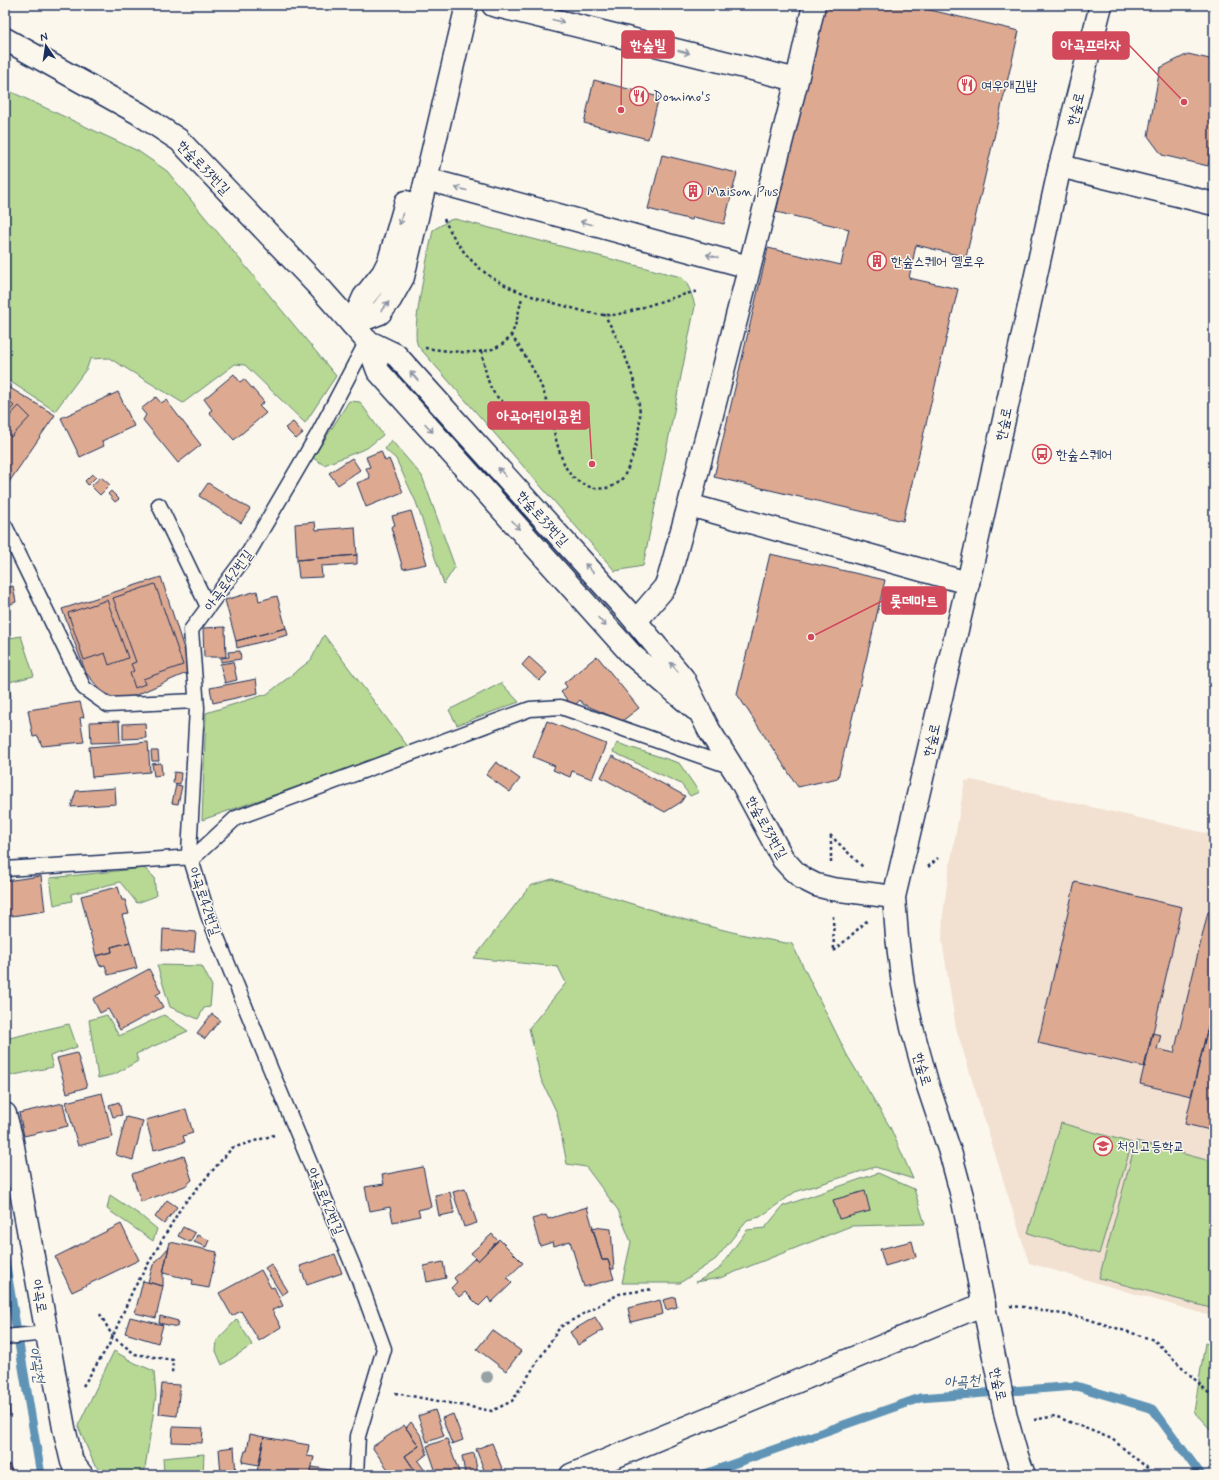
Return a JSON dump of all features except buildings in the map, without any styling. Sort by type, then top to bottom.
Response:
[{"type":"street","points":[[352,324],[364,297],[383,274],[389,261],[458,5]]},
{"type":"street","points":[[352,324],[380,313],[390,300],[403,277],[467,5]]},
{"type":"street","points":[[493,5],[797,80]]},
{"type":"street","points":[[636,621],[665,588],[669,577],[750,267],[797,80],[814,5]]},
{"type":"street","name":"한숲로","points":[[1024,1475],[1007,1420],[962,1196],[953,1162],[928,1086],[912,1028],[896,937],[894,897],[968,583],[1060,166],[1101,5]]},
{"type":"street","name":"한숲로33번길","points":[[5,39],[138,113],[179,140],[320,288],[367,341],[378,371],[632,655],[699,713]]},
{"type":"street","points":[[1060,166],[1214,204]]},
{"type":"street","points":[[426,179],[750,267]]},
{"type":"street","name":"한숲로33번길","points":[[367,341],[396,355],[636,621],[684,678],[699,713],[732,767],[783,859],[793,870],[802,878],[816,885],[832,889],[894,897]]},
{"type":"street","points":[[689,505],[968,583]]},
{"type":"street","name":"아곡로","points":[[5,1114],[12,1141],[62,1419],[72,1462],[82,1475]]},
{"type":"street","points":[[571,1475],[984,1304]]},
{"type":"lane","name":"아곡로42번길","points":[[356,1475],[358,1436],[384,1349],[359,1280],[295,1129],[208,915],[190,857],[196,700],[191,630],[249,552],[318,434],[367,341]]},
{"type":"lane","points":[[159,505],[208,607]]},
{"type":"lane","points":[[5,526],[84,688],[108,705],[196,700]]},
{"type":"lane","points":[[5,869],[194,857],[236,818],[530,709],[561,707],[732,767]]},
{"type":"lane","points":[[5,1337],[47,1333]]},
{"type":"path","points":[[442,217],[452,237],[464,252],[488,275],[516,291],[533,297],[574,308],[611,315],[634,310],[699,291]]},
{"type":"path","points":[[418,347],[458,352],[489,350],[500,345],[511,335],[522,298]]},
{"type":"path","points":[[511,335],[532,368],[544,394],[560,453],[570,475],[590,488],[602,488],[618,482],[625,475],[636,443],[640,415],[630,367],[619,340],[604,314]]},
{"type":"path","points":[[481,351],[489,383],[501,400],[520,411],[542,413],[549,411]]},
{"type":"path","points":[[62,1419],[109,1345],[133,1290],[182,1206],[232,1148],[295,1129]]},
{"type":"path","points":[[372,1388],[492,1411],[512,1401],[560,1327],[619,1294],[653,1289]]},
{"type":"path","points":[[984,1304],[1024,1307],[1084,1318],[1154,1340],[1214,1398]]},
{"type":"path","points":[[100,1314],[113,1336],[135,1354],[173,1360],[172,1373]]},
{"type":"path","points":[[1007,1420],[1055,1416],[1112,1439],[1156,1475]]},
{"type":"shaded area","name":"처인고등학교","points":[[972,780],[1214,835],[1214,1317],[1029,1263],[956,1028],[942,940],[943,915],[948,877],[965,781]]},
{"type":"green space","points":[[5,89],[138,151],[167,171],[336,376],[305,423],[245,365],[235,364],[183,403],[109,358],[90,359],[87,368],[55,411],[5,378]]},
{"type":"green space","points":[[455,219],[681,277],[688,286],[695,306],[643,566],[615,571],[418,346],[416,338],[416,325],[418,309],[433,230],[450,220]]},
{"type":"green space","points":[[349,401],[360,402],[383,435],[367,448],[324,465],[313,458]]},
{"type":"green space","points":[[391,440],[422,476],[455,567],[444,584],[416,502],[396,459],[385,449]]},
{"type":"green space","points":[[324,635],[409,748],[202,820],[206,713],[267,694],[311,660]]},
{"type":"green space","points":[[21,636],[34,676],[9,682],[11,697],[5,696],[5,639]]},
{"type":"green space","points":[[501,683],[519,702],[457,725],[449,710]]},
{"type":"green space","points":[[617,743],[679,763],[699,792],[690,796],[681,784],[613,752]]},
{"type":"green space","points":[[144,868],[154,877],[156,896],[137,903],[120,882],[71,894],[72,901],[54,905],[50,878]]},
{"type":"green space","points":[[552,879],[701,924],[731,932],[792,944],[847,1055],[890,1127],[913,1179],[875,1167],[795,1192],[760,1217],[747,1220],[716,1259],[680,1283],[622,1283],[631,1242],[618,1210],[586,1167],[567,1164],[557,1113],[541,1079],[529,1028],[566,983],[558,967],[474,958],[530,886]]},
{"type":"green space","points":[[157,965],[202,966],[212,986],[210,1007],[204,1008],[198,1019],[170,1007]]},
{"type":"green space","points":[[107,1015],[119,1036],[164,1015],[188,1031],[136,1054],[138,1061],[115,1074],[98,1078],[89,1020]]},
{"type":"green space","points":[[69,1024],[77,1047],[50,1056],[53,1067],[9,1076],[5,1052],[5,1039]]},
{"type":"green space","points":[[1061,1123],[1132,1143],[1099,1254],[1028,1233]]},
{"type":"green space","points":[[1136,1141],[1214,1162],[1214,1309],[1099,1278]]},
{"type":"green space","points":[[878,1173],[914,1189],[925,1224],[851,1226],[720,1278],[696,1282],[718,1270],[747,1230],[765,1228],[783,1206]]},
{"type":"green space","points":[[110,1195],[140,1215],[157,1229],[153,1241],[107,1209]]},
{"type":"green space","points":[[237,1319],[252,1345],[222,1365],[216,1351],[217,1340]]},
{"type":"green space","points":[[1205,1343],[1214,1346],[1214,1433],[1194,1412]]},
{"type":"green space","points":[[114,1351],[135,1363],[154,1371],[156,1396],[144,1475],[104,1475],[94,1464],[78,1426]]},
{"type":"green space","points":[[204,1454],[203,1475],[164,1475],[163,1458]]},
{"type":"waterway","name":"아곡천","points":[[5,1260],[41,1475]]},
{"type":"waterway","name":"아곡천","points":[[702,1475],[920,1398],[1076,1386],[1153,1409],[1201,1475]]},
{"type":"place","name":"여우애김밥","points":[[967,85]]},
{"type":"place","name":"Domino's","points":[[639,96]]},
{"type":"place","name":"아곡프라자","points":[[1184,102]]},
{"type":"place","name":"한숲빌","points":[[621,110]]},
{"type":"place","name":"Maison Pius","points":[[693,191]]},
{"type":"place","name":"한숲스퀘어 옐로우","points":[[877,261]]},
{"type":"place","name":"한숲스퀘어","points":[[1042,454]]},
{"type":"place","name":"아곡어린이공원","points":[[592,464]]},
{"type":"place","name":"롯데마트","points":[[811,637]]},
{"type":"place","name":"처인고등학교","points":[[1103,1146]]}]
